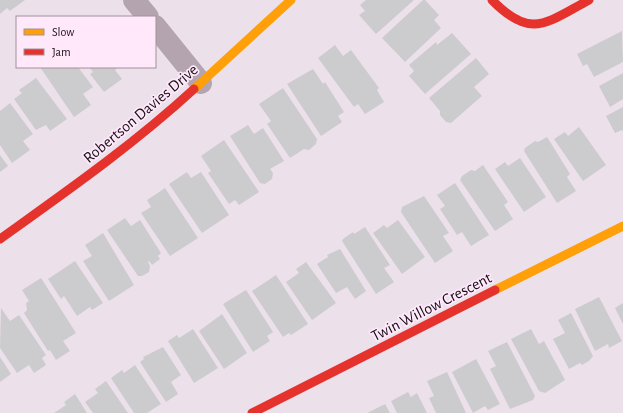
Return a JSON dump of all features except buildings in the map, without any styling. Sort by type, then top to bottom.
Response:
[{"type":"street","points":[[134,0],[147,16]]},
{"type":"street","name":"Robertson Davies Drive","points":[[0,239],[113,158],[157,123],[291,0]]},
{"type":"street","points":[[492,0],[512,20],[521,25],[531,26],[552,19],[588,0]]},
{"type":"street","points":[[156,27],[201,83]]},
{"type":"street","name":"Twin Willow Crescent","points":[[252,413],[623,226]]},
{"type":"traffic: slow","points":[[194,89],[291,0]]},
{"type":"traffic: slow","points":[[495,290],[623,226]]},
{"type":"traffic: jam","points":[[492,0],[506,12],[518,20],[528,24],[539,24],[550,21],[589,0]]},
{"type":"traffic: jam","points":[[0,239],[123,148],[171,110],[194,89]]},
{"type":"traffic: jam","points":[[252,413],[495,290]]}]
